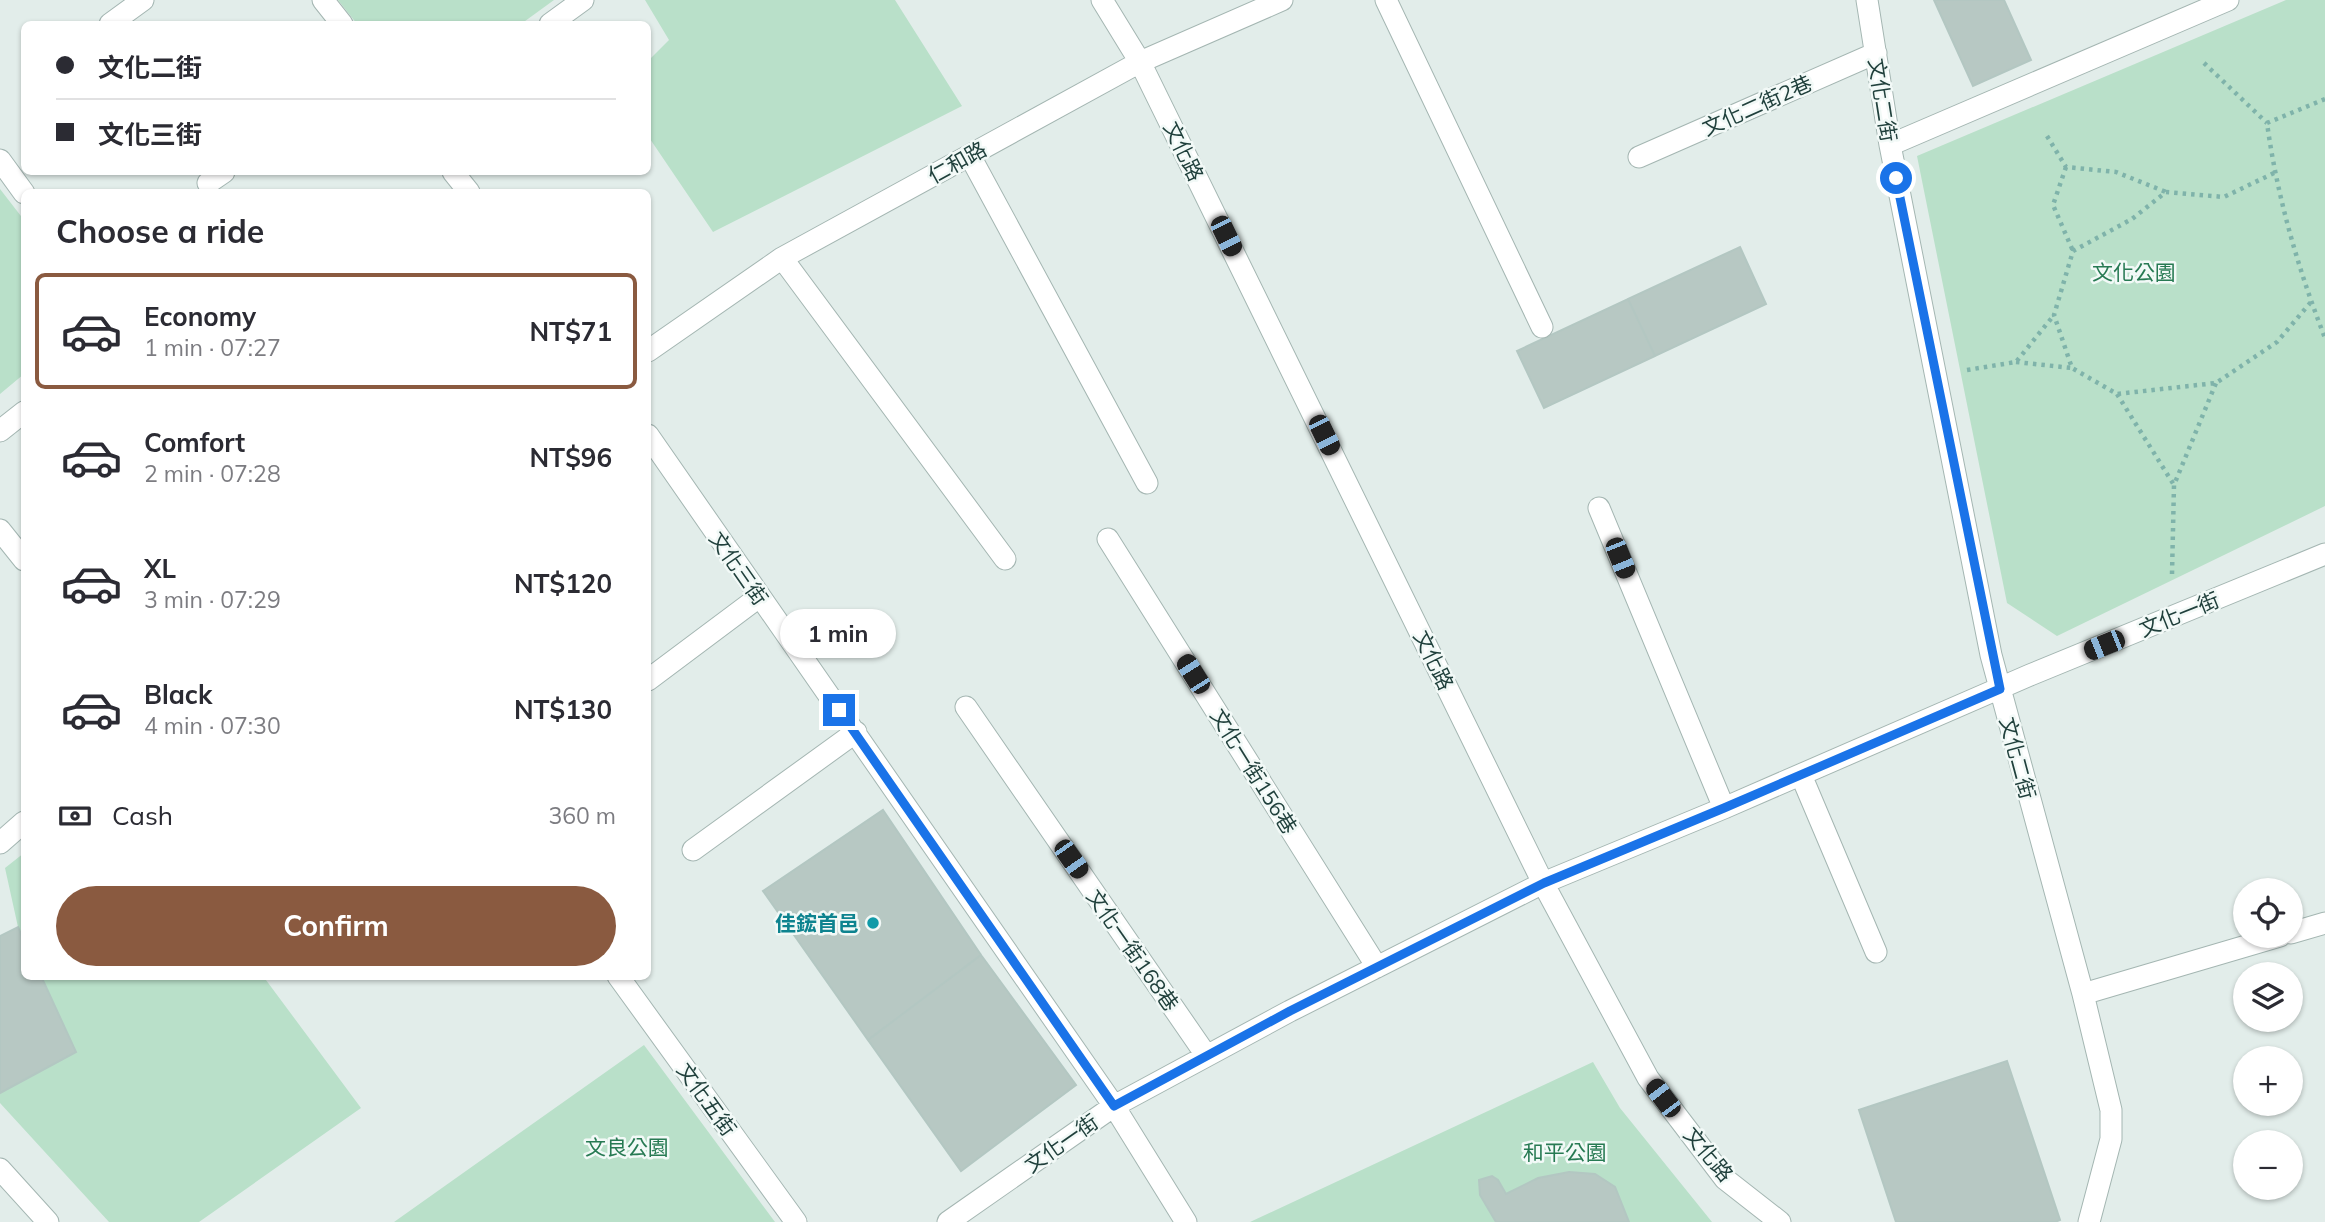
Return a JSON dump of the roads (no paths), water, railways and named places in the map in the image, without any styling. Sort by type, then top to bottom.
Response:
[{"type":"street","points":[[114,21],[143,0]]},
{"type":"street","points":[[323,0],[340,21]]},
{"type":"street","points":[[554,21],[583,0]]},
{"type":"street","name":"文化路","points":[[1102,0],[1140,62],[1544,883],[1648,1078],[1726,1179],[1780,1222]]},
{"type":"street","name":"仁和路","points":[[651,349],[782,258],[1140,62],[1282,0]]},
{"type":"street","points":[[1386,0],[1542,327]]},
{"type":"street","name":"文化二街","points":[[1867,0],[1889,145],[2000,689],[2083,994],[2111,1110],[2111,1139],[2089,1222]]},
{"type":"street","points":[[1889,145],[2228,0]]},
{"type":"street","name":"文化二街2巷","points":[[1639,157],[1876,53]]},
{"type":"street","points":[[970,156],[1147,483]]},
{"type":"street","points":[[0,160],[21,189]]},
{"type":"street","points":[[455,175],[467,189]]},
{"type":"street","points":[[782,258],[1005,559]]},
{"type":"street","points":[[0,431],[21,414]]},
{"type":"street","name":"文化三街","points":[[651,439],[1114,1106],[1186,1222]]},
{"type":"street","points":[[1599,508],[1724,808]]},
{"type":"street","points":[[0,530],[21,556]]},
{"type":"street","name":"文化一街156巷","points":[[1108,539],[1377,967]]},
{"type":"street","name":"文化一街","points":[[948,1222],[1114,1106],[1206,1055],[1544,883],[2325,554]]},
{"type":"street","points":[[651,678],[759,597]]},
{"type":"street","name":"文化一街168巷","points":[[966,707],[1206,1055]]},
{"type":"street","points":[[693,850],[856,732]]},
{"type":"street","points":[[1801,775],[1876,952]]},
{"type":"street","points":[[3,836],[21,824]]},
{"type":"street","points":[[2303,929],[2325,923]]},
{"type":"street","points":[[2083,994],[2239,948]]},
{"type":"street","name":"文化五街","points":[[621,980],[796,1222]]},
{"type":"street","points":[[0,1169],[48,1222]]},
{"type":"place","name":"佳鋐首邑","points":[[873,923]]},
{"type":"park label","name":"文化公園","points":[[2134,272]]},
{"type":"park label","name":"文良公園","points":[[627,1147]]},
{"type":"park label","name":"和平公園","points":[[1565,1152]]}]
